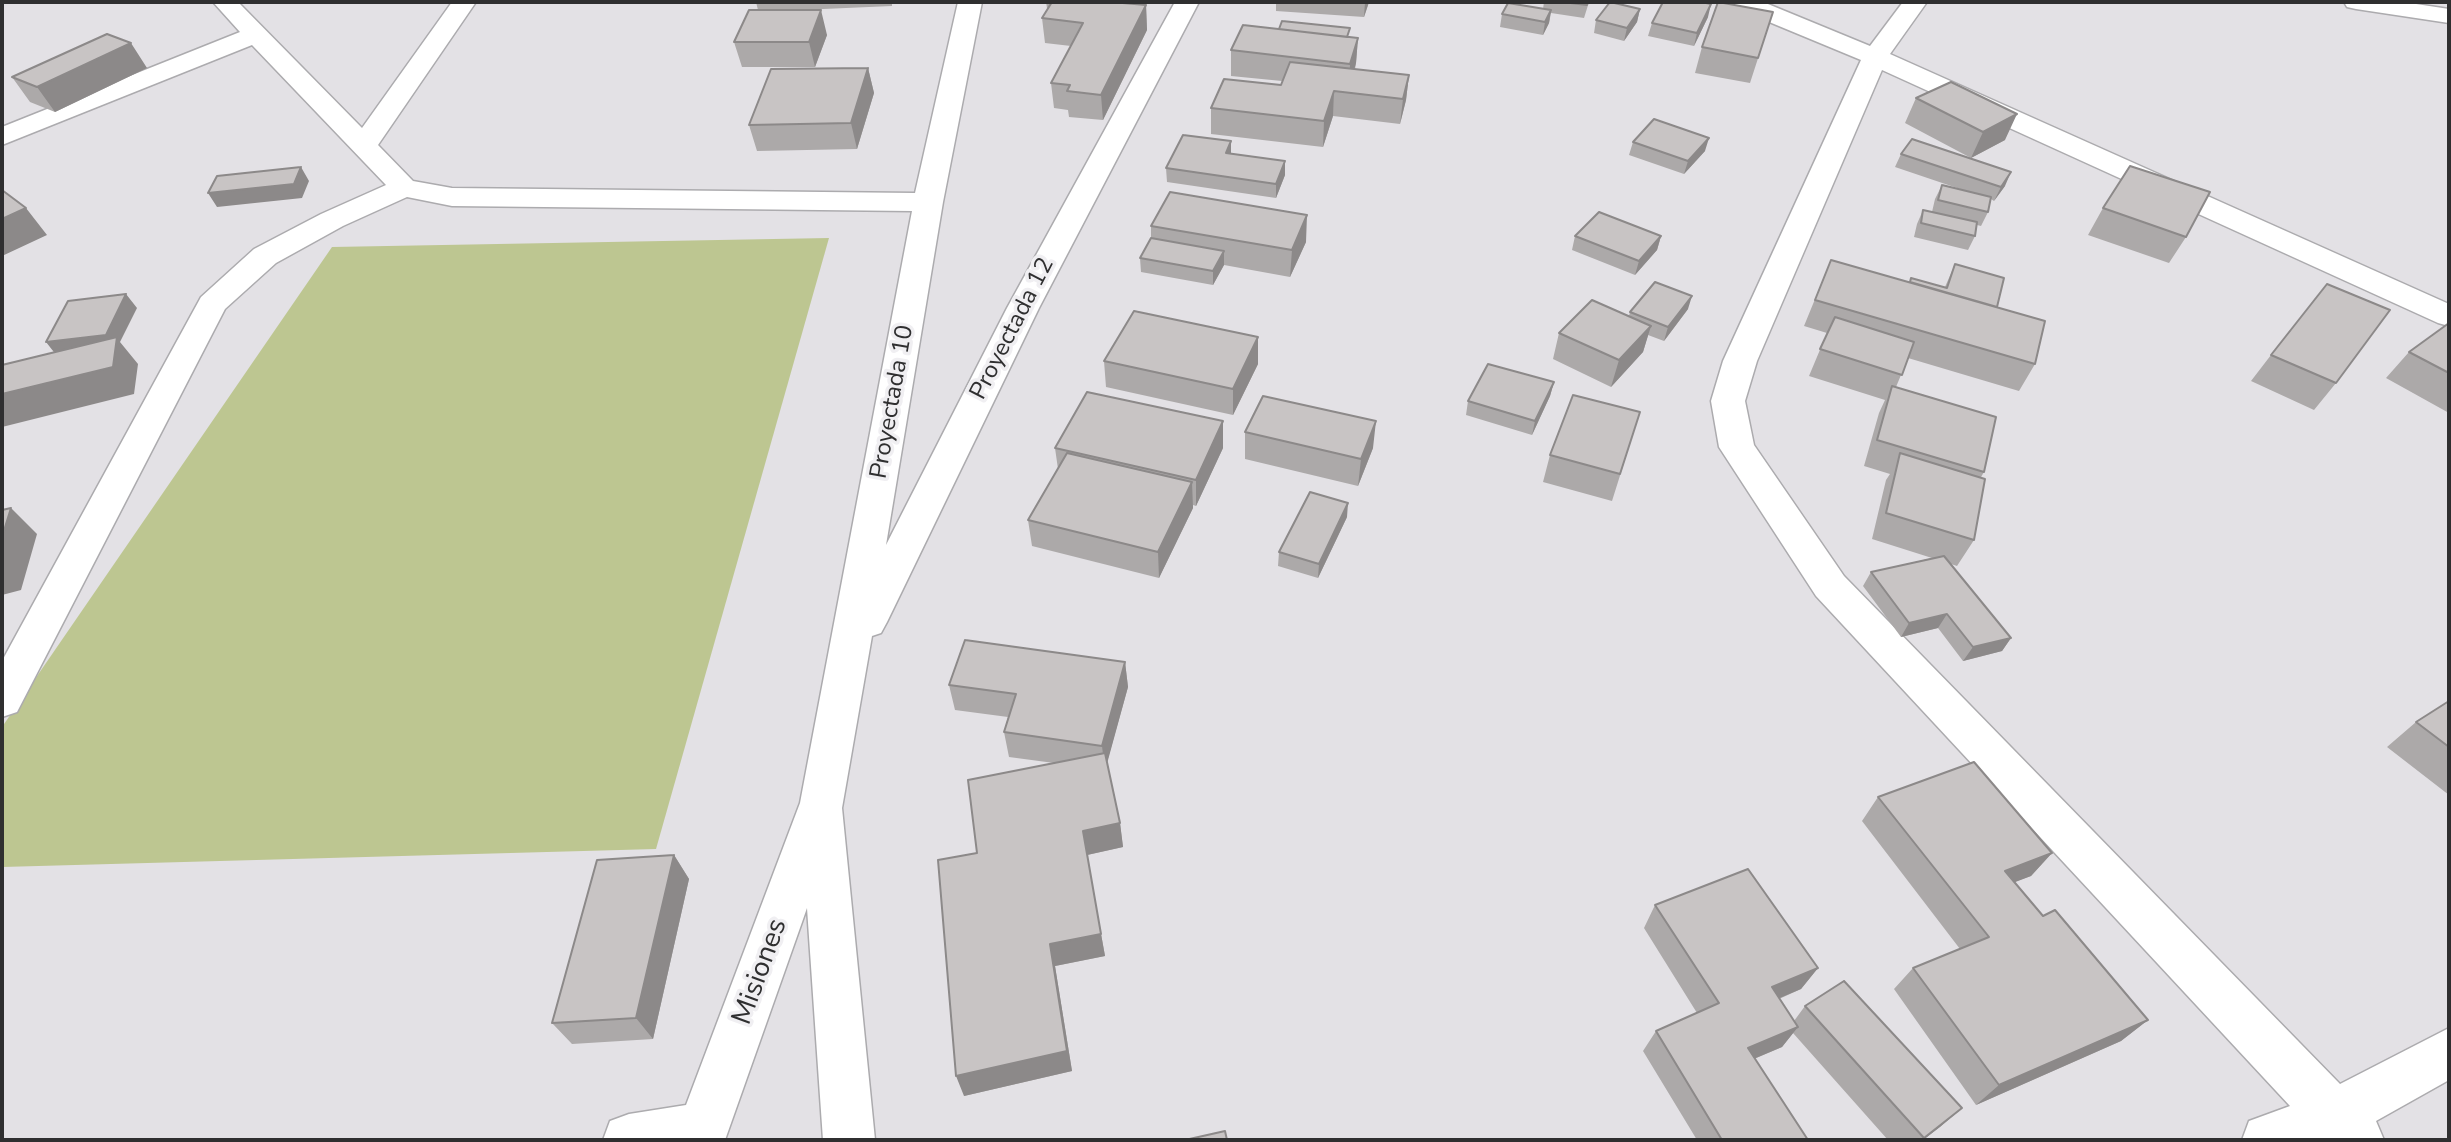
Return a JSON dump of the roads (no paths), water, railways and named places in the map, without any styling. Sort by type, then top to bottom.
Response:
[{"type":"street","points":[[225,2],[404,188],[452,197],[928,202]]},
{"type":"street","points":[[363,147],[464,2]]},
{"type":"street","name":"Proyectada 10","points":[[822,803],[928,202],[970,2]]},
{"type":"street","name":"Proyectada 12","points":[[847,660],[1023,308],[1187,2]]},
{"type":"street","points":[[1742,2],[1875,57],[2449,316]]},
{"type":"street","points":[[1915,2],[1875,57],[1740,361],[1728,401],[1737,447],[1830,586],[2346,1128]]},
{"type":"street","points":[[2356,2],[2449,16]]},
{"type":"street","points":[[2,137],[257,34]]},
{"type":"street","points":[[2,700],[212,304],[265,256],[332,220],[404,188]]},
{"type":"street","points":[[822,803],[849,1140]]},
{"type":"street","name":"Misiones","points":[[701,1135],[822,803]]},
{"type":"street","points":[[2267,1140],[2346,1128],[2449,1053]]},
{"type":"street","points":[[629,1140],[701,1135]]}]
